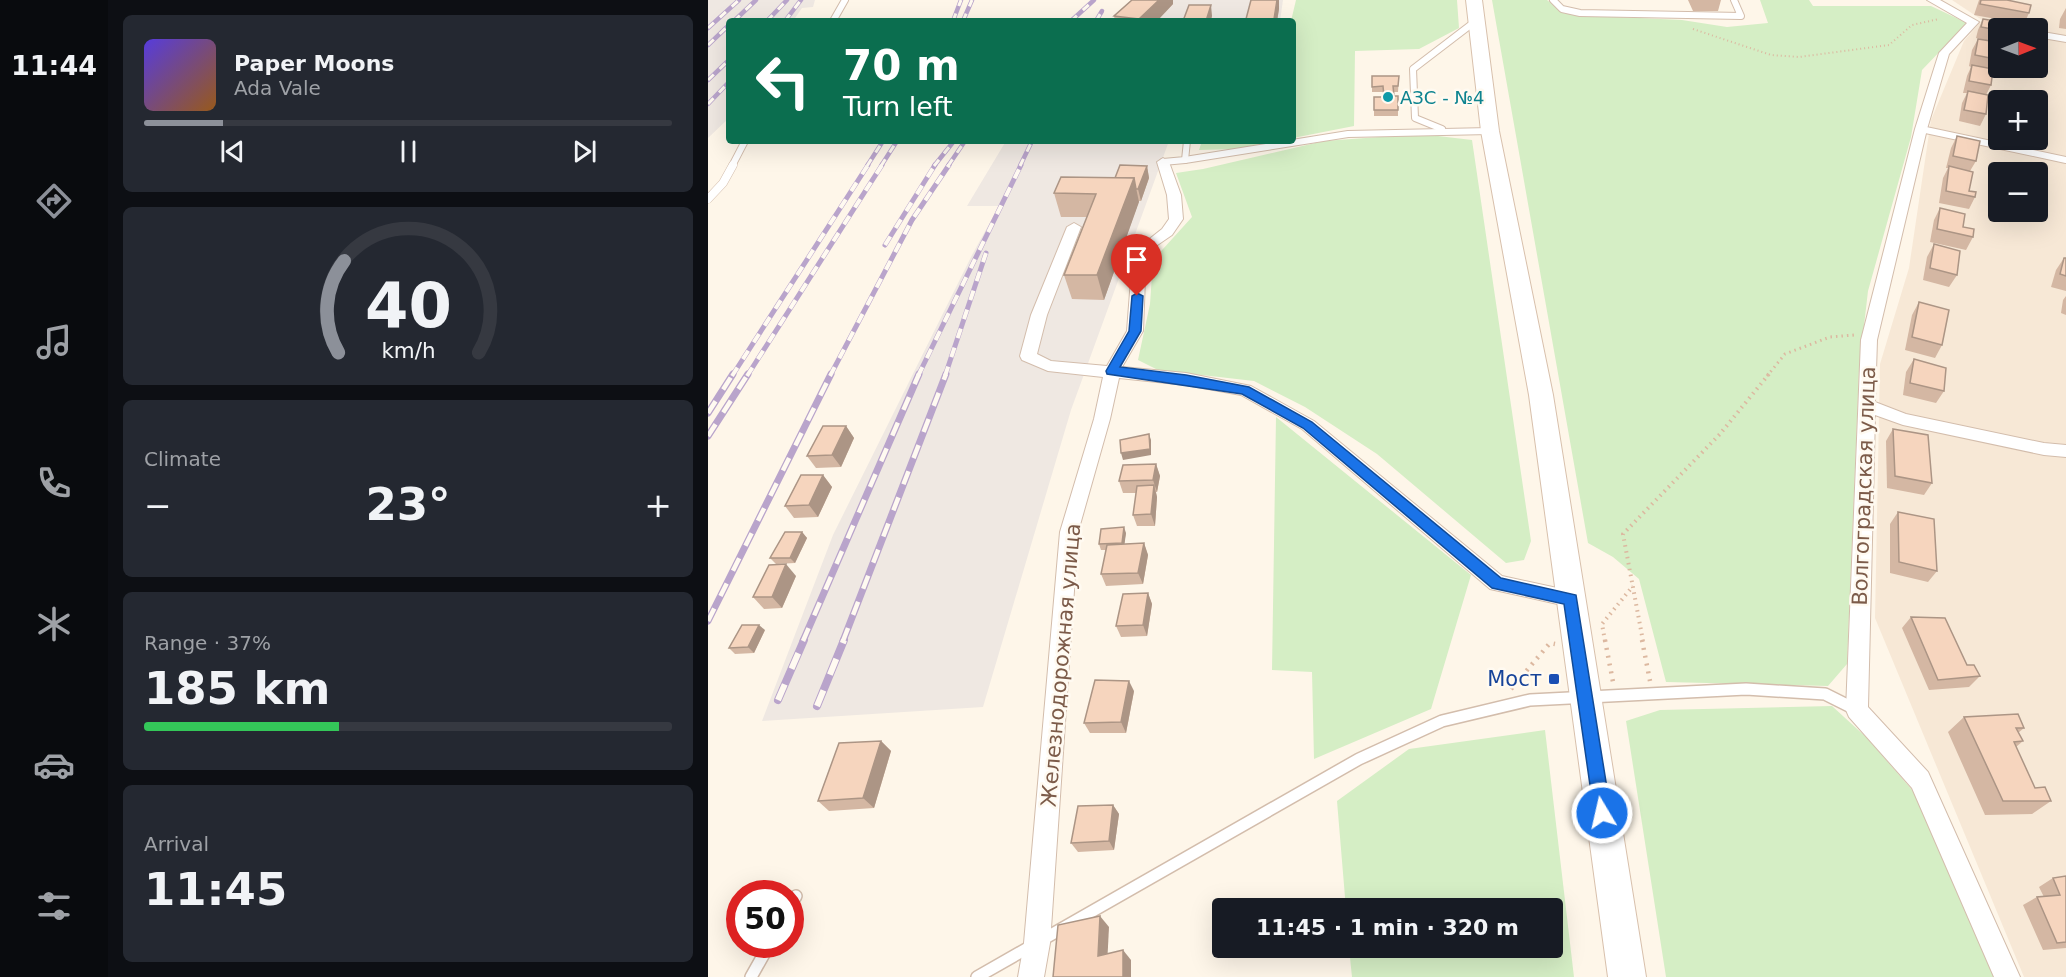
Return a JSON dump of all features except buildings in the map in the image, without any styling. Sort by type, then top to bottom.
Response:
[{"type":"main road","points":[[1475,10],[1490,131],[1540,395],[1627,977]]},
{"type":"street","name":"Волгоградская улица","points":[[1857,710],[1870,334],[1921,129],[1944,53],[1980,23],[1962,7],[1932,0]]},
{"type":"street","points":[[2048,36],[2066,39]]},
{"type":"street","name":"Железнодорожная улица","points":[[1031,977],[1037,943],[1069,532],[1102,419],[1112,371],[1135,331],[1138,279],[1150,244],[1167,232],[1176,219],[1174,195],[1163,162]]},
{"type":"street","points":[[1074,227],[1039,315],[1028,356],[1048,366],[1186,379],[1245,390],[1308,425],[1497,583],[1571,599]]},
{"type":"street","points":[[1866,405],[1903,419],[2066,451]]},
{"type":"street","points":[[1857,710],[1920,780],[2007,977]]},
{"type":"lane","points":[[835,18],[844,0]]},
{"type":"lane","points":[[1553,0],[1562,9],[1580,13],[1741,16],[1734,0]]},
{"type":"lane","points":[[1446,131],[1415,118],[1413,69],[1475,10]]},
{"type":"lane","points":[[1921,129],[2066,160]]},
{"type":"lane","points":[[1296,143],[1347,134],[1392,130],[1490,131]]},
{"type":"lane","points":[[708,199],[723,183],[743,144]]},
{"type":"lane","points":[[1185,160],[1187,144]]},
{"type":"lane","points":[[1163,162],[1223,156],[1291,144]]},
{"type":"lane","points":[[977,977],[1359,759],[1442,721],[1530,700],[1746,689],[1825,694],[1857,710]]},
{"type":"lane","points":[[751,977],[762,958]]},
{"type":"path","points":[[1689,28],[1771,55],[1799,57],[1889,45],[1912,25],[1962,7]]},
{"type":"path","points":[[1652,693],[1623,534],[1720,434],[1785,354],[1830,337],[1870,334]]},
{"type":"path","points":[[1616,695],[1602,624],[1633,586]]},
{"type":"path","points":[[1495,708],[1550,644],[1607,646]]},
{"type":"shaded area","points":[[708,0],[815,0],[813,7],[802,8],[795,18],[726,18],[726,121],[708,138]]},
{"type":"shaded area","points":[[1135,0],[1283,0],[1280,18],[1115,18]]},
{"type":"shaded area","points":[[1952,0],[2066,0],[2066,977],[2024,977],[1875,618],[1880,364],[1909,268],[1931,120],[1964,41],[1982,20]]},
{"type":"shaded area","points":[[1004,144],[1168,144],[1071,410],[983,707],[762,721],[833,535],[972,255],[999,206],[967,206]]},
{"type":"green space","points":[[1296,0],[1457,0],[1459,28],[1419,49],[1355,51],[1354,126],[1296,137],[1296,18],[1292,18]]},
{"type":"green space","points":[[1492,0],[1547,0],[1563,13],[1576,15],[1682,20],[1727,27],[1768,23],[1760,0],[1809,0],[1813,6],[1931,6],[1967,23],[1922,70],[1911,137],[1868,291],[1859,369],[1847,664],[1828,686],[1666,682],[1639,579],[1613,557],[1588,543]]},
{"type":"green space","points":[[1421,134],[1472,140],[1531,541],[1524,560],[1506,563],[1377,454],[1305,407],[1254,381],[1158,370],[1138,360],[1150,304],[1153,260],[1192,217],[1176,173],[1324,141]]},
{"type":"green space","points":[[1201,144],[1261,144],[1235,149],[1199,150]]},
{"type":"green space","points":[[1276,417],[1471,575],[1431,709],[1314,759],[1312,672],[1272,670]]},
{"type":"green space","points":[[1832,706],[1867,738],[1913,791],[1994,977],[1666,977],[1626,721],[1660,710]]},
{"type":"green space","points":[[1545,730],[1574,977],[1352,977],[1350,958],[1563,958],[1563,898],[1345,898],[1337,801],[1409,749]]},
{"type":"railway","points":[[708,28],[739,0]]},
{"type":"railway","points":[[737,18],[756,0]]},
{"type":"railway","points":[[770,18],[787,0]]},
{"type":"railway","points":[[787,18],[801,0]]},
{"type":"railway","points":[[954,18],[961,0]]},
{"type":"railway","points":[[964,18],[972,0]]},
{"type":"railway","points":[[1074,18],[1094,0]]},
{"type":"railway","points":[[1098,18],[1102,11]]},
{"type":"railway","points":[[708,45],[726,28]]},
{"type":"railway","points":[[708,80],[726,63]]},
{"type":"railway","points":[[708,104],[726,85]]},
{"type":"railway","points":[[867,166],[881,144]]},
{"type":"railway","points":[[881,166],[895,144]]},
{"type":"railway","points":[[934,166],[952,144]]},
{"type":"railway","points":[[948,166],[963,144]]},
{"type":"railway","points":[[1020,166],[1031,144]]},
{"type":"railway","points":[[732,376],[868,165]]},
{"type":"railway","points":[[747,376],[882,165]]},
{"type":"railway","points":[[885,245],[935,165]]},
{"type":"railway","points":[[830,376],[912,220],[949,165]]},
{"type":"railway","points":[[918,376],[1021,165]]},
{"type":"railway","points":[[945,376],[986,253]]},
{"type":"railway","points":[[708,413],[733,374]]},
{"type":"railway","points":[[708,436],[748,374]]},
{"type":"railway","points":[[803,641],[919,374]]},
{"type":"railway","points":[[843,641],[946,374]]},
{"type":"railway","points":[[708,621],[830,376]]},
{"type":"railway","points":[[778,700],[804,640]]},
{"type":"railway","points":[[817,706],[844,640]]},
{"type":"place","name":"АЗС - №4","points":[[1388,97]]},
{"type":"place","name":"Мост","points":[[1554,679]]},
{"type":"route","points":[[1137,296],[1135,331],[1112,371],[1186,379],[1245,390],[1308,425],[1497,583],[1571,599],[1602,813]]}]
